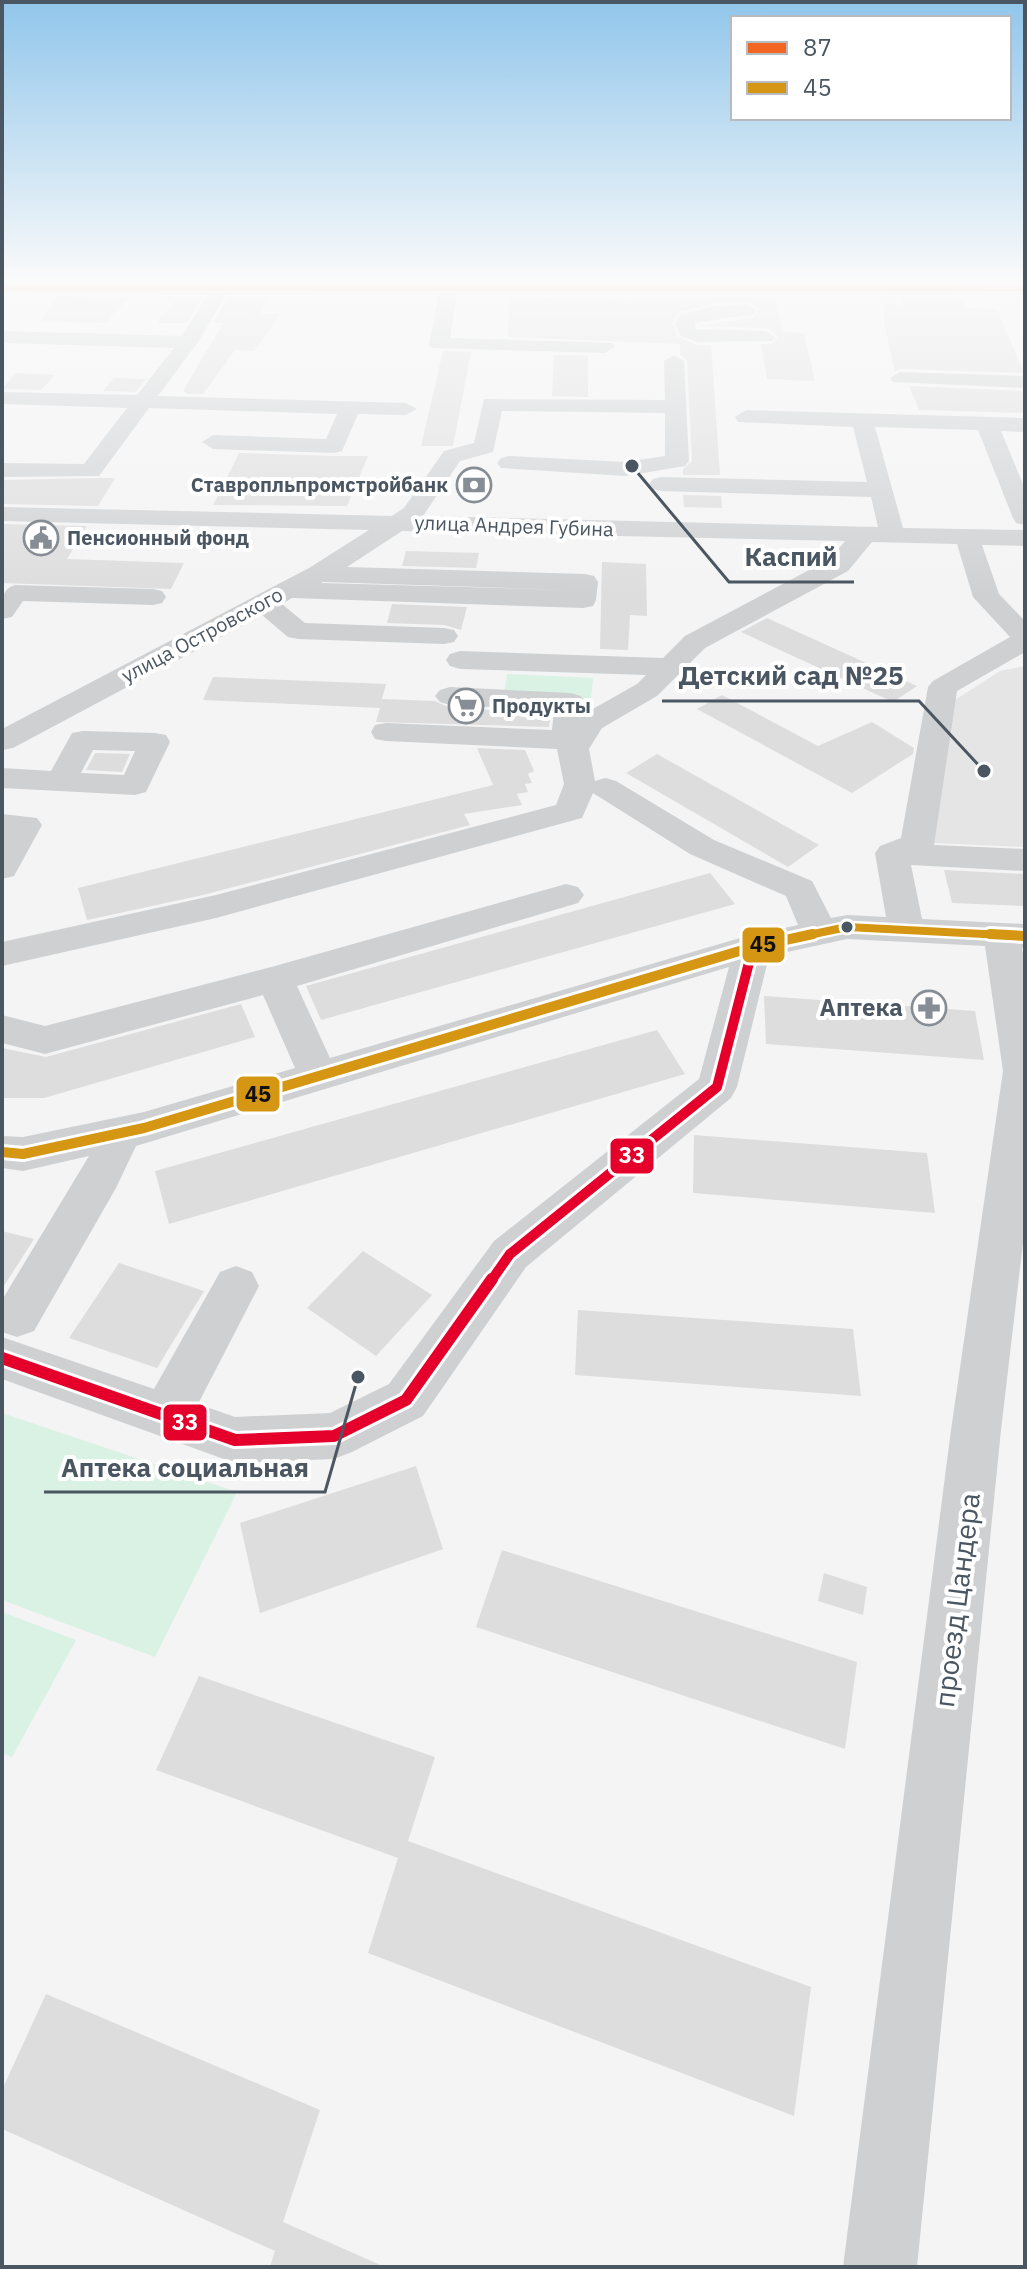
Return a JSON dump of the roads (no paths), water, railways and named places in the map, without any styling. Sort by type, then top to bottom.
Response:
[{"type":"street","points":[[2,470],[91,471],[154,385]]},
{"type":"street","points":[[509,463],[623,487],[677,461],[675,385]]},
{"type":"street","points":[[406,518],[452,456],[485,447],[494,396],[675,407]]},
{"type":"street","points":[[2,398],[406,409]]},
{"type":"street","points":[[213,442],[334,446],[350,408]]},
{"type":"street","points":[[746,417],[1025,425]]},
{"type":"street","points":[[862,420],[893,535]]},
{"type":"street","points":[[987,424],[1025,518]]},
{"type":"street","points":[[661,484],[881,490]]},
{"type":"street","points":[[619,529],[623,487]]},
{"type":"street","points":[[406,518],[449,503]]},
{"type":"street","name":"улица Андрея Губина","points":[[2,514],[406,518],[619,529],[1025,538]]},
{"type":"street","name":"улица Островского","points":[[2,741],[318,574],[406,518]]},
{"type":"street","points":[[386,732],[569,744],[591,722],[647,690],[695,642],[839,565],[864,535]]},
{"type":"street","points":[[892,853],[917,844],[943,687],[1025,638],[986,597],[967,537]]},
{"type":"street","points":[[276,596],[583,600],[585,582],[318,574]]},
{"type":"street","points":[[2,611],[15,593],[153,597]]},
{"type":"street","points":[[276,596],[298,631],[444,636]]},
{"type":"street","points":[[460,660],[670,667]]},
{"type":"street","points":[[2,954],[140,926],[272,893],[570,811],[580,784],[569,744],[570,702],[450,696]]},
{"type":"street","points":[[2,718],[38,702],[65,709]]},
{"type":"street","points":[[2,778],[61,781]]},
{"type":"street","points":[[605,788],[702,847],[800,889],[819,931]]},
{"type":"street","points":[[2,824],[25,825],[2,868]]},
{"type":"street","points":[[892,853],[1025,860]]},
{"type":"street","points":[[892,853],[906,928]]},
{"type":"street","points":[[2,1029],[45,1040],[275,979],[566,895]]},
{"type":"street","points":[[2,1152],[23,1154],[121,1133],[753,947],[819,931],[847,927],[906,928],[1013,935]]},
{"type":"street","name":"проезд Цандера","points":[[880,2267],[975,1445],[1023,1071],[1013,935]]},
{"type":"street","points":[[121,1133],[101,1176],[9,1337],[165,1417],[235,1440],[334,1436],[406,1400],[510,1254],[717,1087],[753,947]]},
{"type":"street","points":[[275,979],[319,1077]]},
{"type":"street","points":[[165,1417],[236,1286]]},
{"type":"place","name":"Каспий","points":[[632,466]]},
{"type":"place","name":"Ставропльпромстройбанк","points":[[474,485]]},
{"type":"place","name":"Пенсионный фонд","points":[[41,538]]},
{"type":"place","name":"Продукты","points":[[466,706]]},
{"type":"place","name":"Детский сад №25","points":[[984,771]]},
{"type":"place","name":"Аптека","points":[[929,1008]]},
{"type":"place","name":"Аптека социальная","points":[[358,1377]]}]
